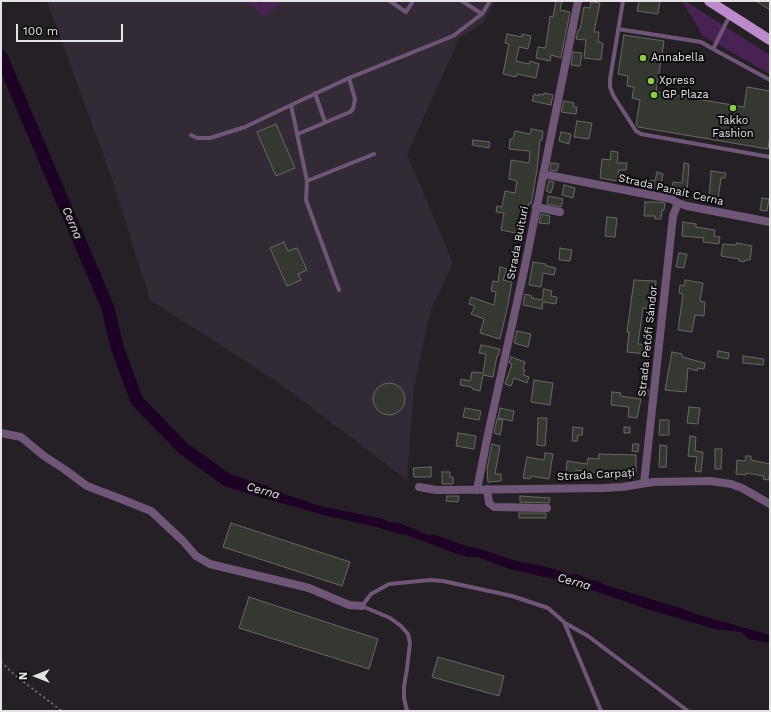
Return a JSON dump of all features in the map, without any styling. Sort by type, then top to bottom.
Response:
[{"type":"main road","points":[[709,1],[770,40]]},
{"type":"street","name":"Strada Buituri","points":[[477,490],[578,1]]},
{"type":"street","name":"Strada Panait Cerna","points":[[543,174],[671,199],[678,203],[770,222]]},
{"type":"street","name":"Strada Petőfi Sándor","points":[[644,483],[673,216],[678,203]]},
{"type":"street","points":[[536,207],[560,212]]},
{"type":"street","points":[[1,433],[21,437],[44,456],[87,486],[150,512],[183,541],[196,556],[210,564],[309,588],[349,605],[362,606]]},
{"type":"street","name":"Strada Carpați","points":[[419,487],[436,490],[477,490],[613,487],[644,483],[698,480],[719,482],[742,488],[770,504]]},
{"type":"street","points":[[487,489],[489,503],[494,507],[547,508]]},
{"type":"lane","points":[[390,1],[406,12],[413,1]]},
{"type":"lane","points":[[462,1],[482,14]]},
{"type":"lane","points":[[190,135],[197,138],[210,138],[245,127],[349,78],[453,36],[482,14],[490,1]]},
{"type":"lane","points":[[623,1],[610,78],[610,87],[613,95],[636,131],[641,134],[770,157]]},
{"type":"lane","points":[[713,49],[730,15]]},
{"type":"lane","points":[[618,29],[701,42],[770,80]]},
{"type":"lane","points":[[298,134],[350,112],[353,109],[355,99],[349,78]]},
{"type":"lane","points":[[315,93],[325,122]]},
{"type":"lane","points":[[291,105],[307,182],[306,200],[339,290]]},
{"type":"lane","points":[[307,182],[374,154]]},
{"type":"lane","points":[[407,711],[404,698],[404,687],[410,643],[408,634],[401,626],[390,618],[362,606],[371,594],[389,584],[430,580],[443,581],[512,596],[548,608],[564,622],[588,636],[688,711]]},
{"type":"lane","points":[[564,622],[601,711]]},
{"type":"path","points":[[1,662],[17,677],[62,711]]},
{"type":"shaded area","points":[[47,1],[495,1],[483,23],[459,39],[407,154],[453,263],[430,312],[414,388],[407,480],[278,382],[150,300],[111,176]]},
{"type":"shaded area","points":[[246,1],[257,1],[261,4],[263,1],[282,1],[265,18]]},
{"type":"shaded area","points":[[682,1],[685,1],[770,55],[770,74],[703,36]]},
{"type":"water","points":[[251,484],[319,506],[399,523],[428,535],[435,535],[519,562],[538,565],[561,571],[569,575],[577,574],[590,580],[598,581],[605,585],[699,615],[770,635],[770,643],[749,639],[741,632],[715,629],[644,608],[589,589],[587,590],[572,583],[509,569],[478,557],[468,557],[457,554],[407,535],[327,516],[264,498],[247,492]]},
{"type":"building","points":[[556,1],[562,1],[560,10],[570,12],[561,58],[551,55],[550,61],[536,58],[538,47],[545,48],[546,46],[550,16],[553,17]]},
{"type":"building","points":[[639,1],[660,1],[658,14],[637,11]]},
{"type":"building","points":[[756,1],[770,1],[770,10]]},
{"type":"building","points":[[591,2],[600,3],[594,32],[599,32],[598,42],[603,43],[601,60],[584,58],[586,40],[576,39],[578,30],[580,30],[584,7],[590,8]]},
{"type":"building","points":[[507,34],[522,37],[522,34],[531,36],[528,49],[519,47],[516,61],[529,64],[530,61],[539,64],[536,78],[517,74],[516,77],[503,74],[509,44],[505,43]]},
{"type":"building","name":"GP Plaza","points":[[624,35],[664,41],[656,92],[744,107],[747,87],[770,91],[770,134],[768,149],[638,127],[636,124],[640,100],[632,98],[634,87],[627,86],[628,76],[618,74]]},
{"type":"building","points":[[573,52],[582,53],[580,66],[571,65]]},
{"type":"building","points":[[544,93],[553,95],[551,105],[532,101],[534,94],[539,96],[539,94],[544,95]]},
{"type":"building","points":[[564,101],[574,103],[573,107],[577,107],[576,114],[561,112]]},
{"type":"building","points":[[577,121],[592,123],[589,139],[574,137]]},
{"type":"building","points":[[276,124],[295,168],[276,176],[257,132]]},
{"type":"building","points":[[531,129],[543,131],[542,140],[540,140],[537,170],[531,204],[529,203],[525,221],[519,219],[516,233],[501,230],[504,213],[496,212],[497,206],[502,207],[505,191],[515,193],[517,181],[509,179],[511,160],[529,163],[530,151],[509,149],[510,139],[513,139],[515,131],[530,134]]},
{"type":"building","points":[[561,132],[571,134],[569,144],[559,141]]},
{"type":"building","points":[[473,140],[490,142],[489,148],[472,145]]},
{"type":"building","points":[[611,151],[618,152],[617,163],[627,163],[626,170],[619,170],[617,181],[600,178],[602,159],[610,160]]},
{"type":"building","points":[[551,163],[559,164],[557,171],[550,170]]},
{"type":"building","points":[[684,163],[689,164],[687,193],[672,193],[673,182],[682,183]]},
{"type":"building","points":[[711,171],[726,173],[725,178],[721,178],[718,200],[709,199]]},
{"type":"building","points":[[657,172],[663,174],[660,189],[647,187],[648,180],[655,181]]},
{"type":"building","points":[[549,181],[554,182],[551,193],[546,191]]},
{"type":"building","points":[[564,185],[575,188],[573,198],[562,195]]},
{"type":"building","points":[[548,196],[563,199],[561,207],[547,204]]},
{"type":"building","points":[[762,198],[769,199],[767,211],[760,210]]},
{"type":"building","points":[[645,202],[665,203],[664,210],[662,210],[661,219],[655,219],[655,216],[644,216]]},
{"type":"building","points":[[541,214],[550,216],[549,224],[539,223]]},
{"type":"building","points":[[607,217],[617,218],[615,237],[605,236]]},
{"type":"building","points":[[683,222],[696,224],[696,227],[715,230],[714,236],[720,237],[719,244],[703,242],[704,238],[682,236]]},
{"type":"building","points":[[284,242],[288,251],[297,248],[307,270],[298,274],[301,280],[287,286],[270,248]]},
{"type":"building","points":[[737,243],[752,246],[750,260],[745,260],[744,262],[739,261],[739,259],[721,256],[723,244],[736,245]]},
{"type":"building","points":[[560,248],[572,250],[570,261],[559,260]]},
{"type":"building","points":[[679,253],[687,254],[684,268],[676,267]]},
{"type":"building","points":[[533,262],[546,264],[546,266],[556,268],[554,275],[543,273],[541,287],[529,285]]},
{"type":"building","points":[[500,267],[507,269],[503,280],[512,282],[500,339],[480,333],[484,319],[471,314],[475,306],[469,304],[471,297],[494,305],[496,292],[491,291],[493,281],[498,282]]},
{"type":"building","points":[[634,280],[656,281],[654,309],[643,308],[638,344],[648,345],[647,354],[627,352],[629,332],[627,332]]},
{"type":"building","points":[[685,280],[703,283],[700,301],[705,302],[704,316],[695,315],[692,332],[678,330],[683,294],[679,293],[680,285],[684,286]]},
{"type":"building","points":[[544,289],[552,291],[551,296],[557,297],[556,304],[543,302],[542,309],[523,305],[525,294],[532,296],[531,298],[542,300]]},
{"type":"building","points":[[517,331],[531,334],[528,347],[514,343]]},
{"type":"building","points":[[481,345],[500,349],[497,356],[493,377],[483,375],[480,391],[472,389],[472,387],[460,385],[461,379],[470,381],[472,372],[483,373],[486,354],[479,353]]},
{"type":"building","points":[[718,351],[729,353],[728,359],[717,357]]},
{"type":"building","points":[[672,352],[682,354],[682,357],[705,363],[704,369],[698,368],[697,371],[688,368],[686,392],[665,390]]},
{"type":"building","points":[[743,356],[764,359],[763,365],[743,363]]},
{"type":"building","points":[[511,357],[525,362],[523,369],[525,370],[523,375],[529,377],[527,383],[514,378],[511,386],[505,384],[512,364],[509,363]]},
{"type":"building","points":[[534,380],[553,383],[550,405],[531,402]]},
{"type":"building","points":[[386,383],[392,383],[402,390],[405,399],[404,405],[398,412],[392,415],[386,415],[376,408],[373,402],[373,396],[380,386]]},
{"type":"building","points":[[640,388],[648,389],[648,395],[640,394]]},
{"type":"building","points":[[612,392],[621,393],[620,396],[641,399],[637,418],[628,417],[629,407],[611,405]]},
{"type":"building","points":[[689,407],[700,408],[698,424],[687,423]]},
{"type":"building","points":[[465,408],[481,411],[479,420],[463,417]]},
{"type":"building","points":[[500,408],[514,411],[512,421],[498,418]]},
{"type":"building","points":[[538,418],[547,418],[545,446],[537,445]]},
{"type":"building","points":[[497,419],[503,420],[500,435],[494,433]]},
{"type":"building","points":[[660,420],[669,420],[669,435],[659,435]]},
{"type":"building","points":[[573,427],[583,428],[582,435],[578,435],[577,441],[572,441]]},
{"type":"building","points":[[624,427],[630,427],[630,433],[624,433]]},
{"type":"building","points":[[458,433],[476,436],[474,449],[456,446]]},
{"type":"building","points":[[690,436],[696,437],[695,451],[703,452],[701,472],[695,471],[697,457],[688,456]]},
{"type":"building","points":[[492,444],[500,446],[495,474],[501,474],[501,481],[488,482],[487,469]]},
{"type":"building","points":[[633,444],[639,444],[638,452],[632,451]]},
{"type":"building","points":[[660,445],[667,446],[666,467],[659,467]]},
{"type":"building","points":[[715,449],[722,449],[721,469],[715,469]]},
{"type":"building","points":[[545,453],[553,454],[549,479],[531,476],[530,479],[523,478],[527,457],[544,460]]},
{"type":"building","points":[[599,454],[636,455],[636,472],[622,472],[622,476],[608,476],[608,479],[599,478],[599,473],[576,470],[575,476],[566,475],[567,461],[587,464],[588,458],[599,459]]},
{"type":"building","points":[[746,456],[751,456],[751,460],[770,464],[769,480],[763,479],[764,476],[746,473],[746,475],[736,474],[737,460],[745,461]]},
{"type":"building","points":[[431,467],[431,477],[414,477],[413,468]]},
{"type":"building","points":[[442,472],[450,472],[450,477],[453,477],[453,484],[442,484]]},
{"type":"building","points":[[447,496],[459,496],[458,502],[446,501]]},
{"type":"building","points":[[520,496],[550,498],[549,503],[520,502]]},
{"type":"building","points":[[519,513],[546,513],[546,518],[519,518]]},
{"type":"building","points":[[231,523],[350,562],[342,586],[223,547]]},
{"type":"building","points":[[249,597],[378,639],[369,669],[239,628]]},
{"type":"building","points":[[438,657],[504,676],[499,696],[432,677]]},
{"type":"waterway","name":"Cerna","points":[[1,56],[108,308],[117,347],[137,401],[184,449],[227,480],[265,492]]},
{"type":"place","name":"Annabella","points":[[643,58]]},
{"type":"place","name":"Xpress","points":[[651,81]]},
{"type":"place","name":"GP Plaza","points":[[654,95]]},
{"type":"place","name":"Takko Fashion","points":[[733,108]]}]
